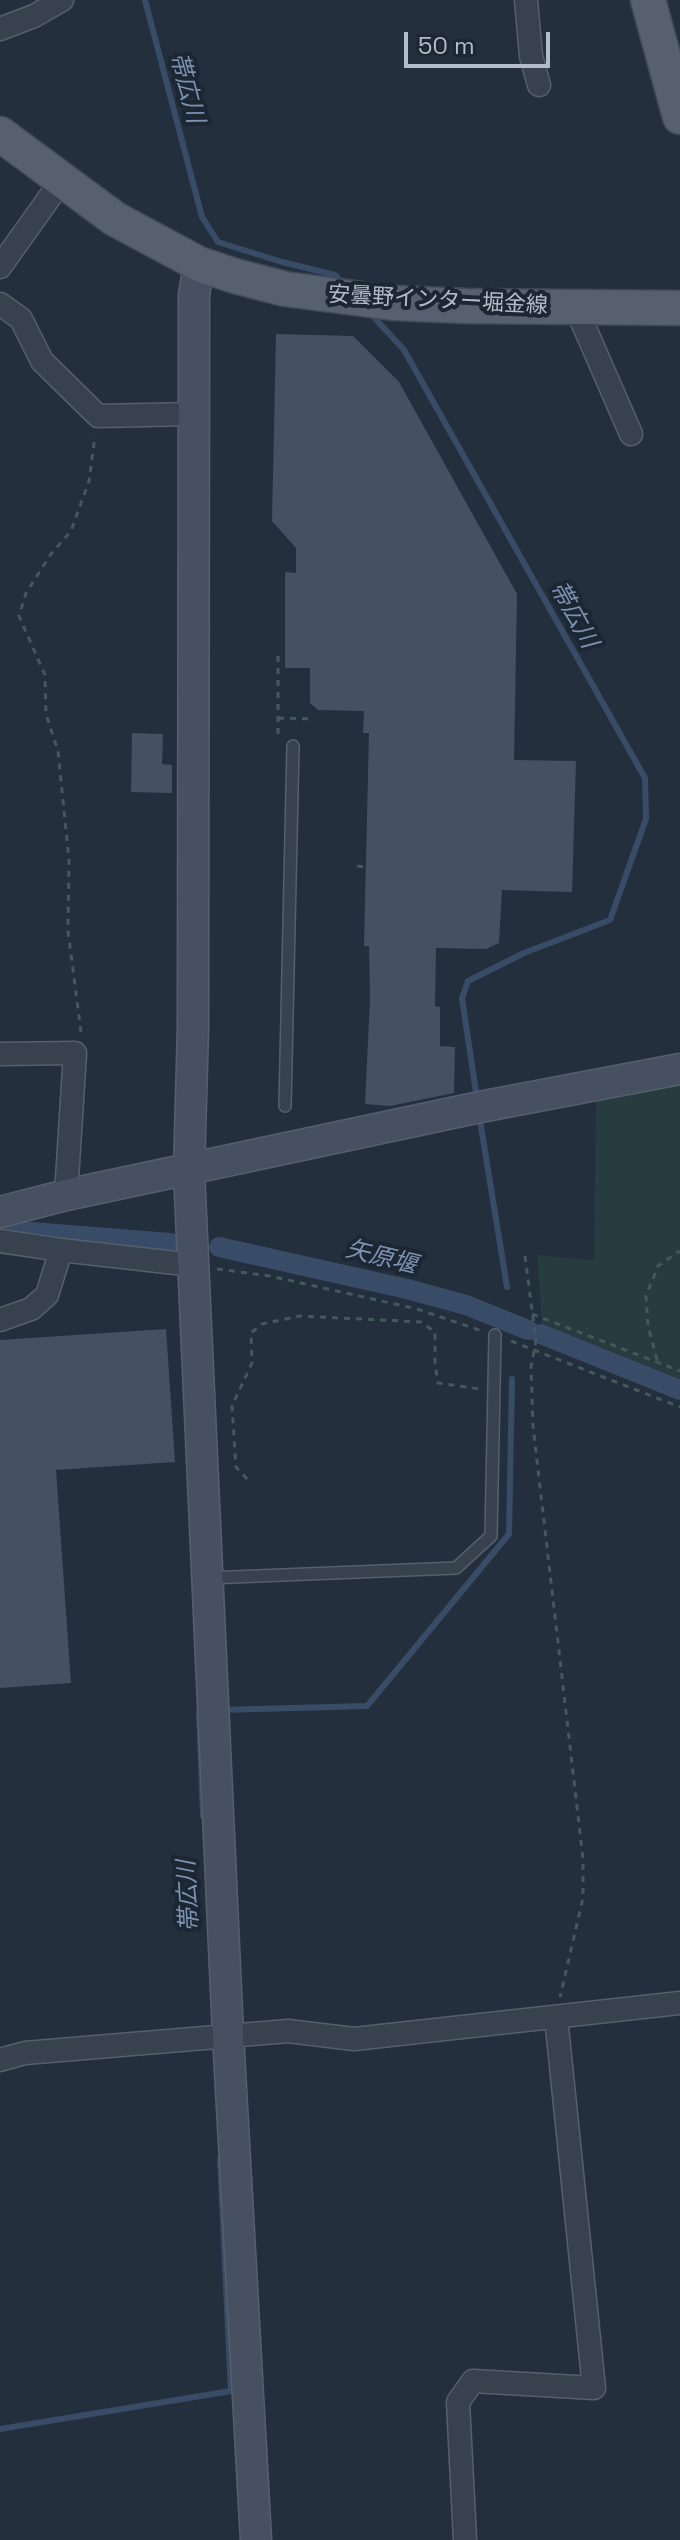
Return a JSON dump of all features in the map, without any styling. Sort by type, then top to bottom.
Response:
[{"type":"main road","points":[[648,0],[680,117]]},
{"type":"main road","name":"安曇野インター堀金線","points":[[0,134],[115,219],[199,264],[285,289],[340,298],[466,306],[680,308]]},
{"type":"street","points":[[0,29],[34,16],[62,0]]},
{"type":"street","points":[[526,0],[531,56],[539,85]]},
{"type":"street","points":[[0,267],[62,180]]},
{"type":"street","points":[[199,264],[194,295],[193,1028],[189,1171],[228,2035],[256,2540]]},
{"type":"street","points":[[0,304],[21,319],[42,361],[98,416],[194,414]]},
{"type":"street","points":[[576,308],[631,434]]},
{"type":"street","points":[[0,1054],[75,1053],[66,1195]]},
{"type":"street","points":[[0,1212],[66,1195],[480,1107],[680,1069]]},
{"type":"street","points":[[0,1241],[193,1265]]},
{"type":"street","points":[[0,1320],[31,1309],[47,1295],[61,1250]]},
{"type":"street","points":[[0,2060],[25,2053],[288,2031],[354,2039],[680,2003]]},
{"type":"street","points":[[465,2540],[458,2402],[473,2381],[594,2388],[556,2017]]},
{"type":"lane","points":[[285,1106],[293,746]]},
{"type":"lane","points":[[207,1578],[456,1568],[491,1536],[495,1335]]},
{"type":"path","points":[[75,1053],[83,1044],[68,931],[69,860],[58,751],[46,714],[45,675],[19,616],[26,593],[51,554],[71,531],[89,481],[98,416]]},
{"type":"path","points":[[278,656],[278,737]]},
{"type":"path","points":[[278,718],[313,719]]},
{"type":"path","points":[[357,866],[366,867]]},
{"type":"path","points":[[657,1361],[648,1326],[646,1296],[658,1266],[680,1251]]},
{"type":"path","points":[[525,1256],[536,1341],[531,1367],[533,1426],[583,1859],[583,1898],[556,2017]]},
{"type":"path","points":[[193,1265],[270,1276],[417,1309],[495,1335],[680,1407]]},
{"type":"path","points":[[532,1314],[680,1371]]},
{"type":"path","points":[[247,1479],[236,1467],[232,1406],[252,1363],[251,1333],[262,1324],[300,1316],[421,1322],[435,1332],[438,1383],[493,1391]]},
{"type":"green space","points":[[680,1079],[680,1379],[542,1323],[537,1255],[594,1260],[596,1095]]},
{"type":"building","points":[[276,334],[353,336],[399,382],[517,594],[514,760],[576,761],[572,892],[502,890],[499,943],[486,949],[436,948],[435,1006],[440,1007],[440,1046],[455,1047],[454,1093],[390,1106],[365,1104],[370,999],[369,946],[364,946],[369,733],[363,733],[364,711],[318,710],[310,703],[310,668],[285,668],[285,572],[296,573],[296,548],[272,521]]},
{"type":"building","points":[[132,733],[163,734],[162,764],[172,765],[172,793],[131,792]]},
{"type":"building","points":[[166,1329],[175,1462],[56,1470],[71,1683],[0,1688],[0,1340]]},
{"type":"waterway","name":"帯広川","points":[[145,0],[202,217],[218,242],[335,275],[344,284]]},
{"type":"waterway","name":"帯広川","points":[[370,313],[404,350],[645,778],[646,819],[610,920],[524,953],[468,981],[462,998],[477,1099]]},
{"type":"waterway","name":"帯広川","points":[[479,1114],[507,1287]]},
{"type":"waterway","name":"矢原堰","points":[[6,1230],[170,1243]]},
{"type":"waterway","name":"矢原堰","points":[[219,1247],[407,1289],[466,1305],[528,1330]]},
{"type":"waterway","name":"矢原堰","points":[[541,1334],[680,1390]]},
{"type":"waterway","name":"帯広川","points":[[221,1710],[367,1706],[509,1534],[512,1379]]},
{"type":"waterway","name":"帯広川","points":[[199,1712],[203,1816]]},
{"type":"waterway","name":"帯広川","points":[[0,2429],[231,2391],[220,2159]]}]
